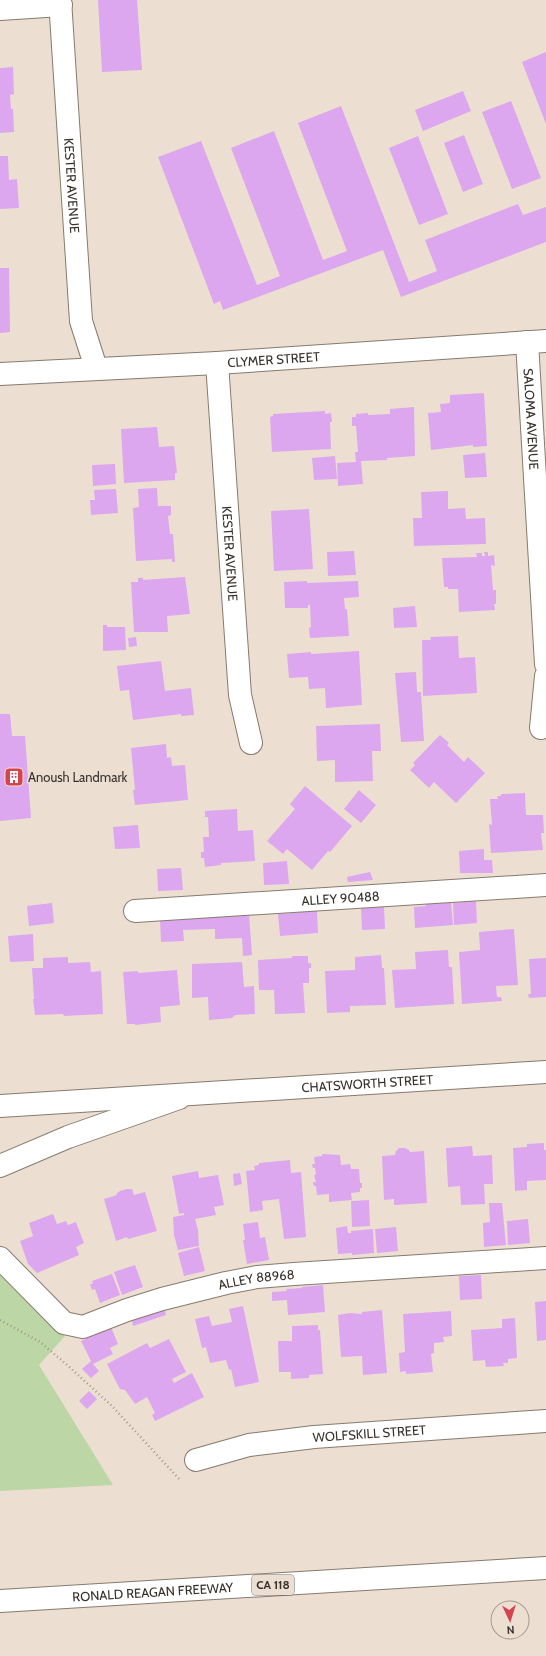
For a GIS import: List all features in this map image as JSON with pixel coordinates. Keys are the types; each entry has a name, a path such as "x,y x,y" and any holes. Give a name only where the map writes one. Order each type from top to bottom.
{"main road":[{"path":"0,10 60,3"},
{"name":"KESTER AVENUE","path":"60,3 81,321 96,368"},
{"name":"CLYMER STREET","path":"0,374 217,363 537,342"},
{"name":"SALOMA AVENUE","path":"537,342 546,664"},
{"name":"KESTER AVENUE","path":"217,363 240,695 250,743"},
{"path":"541,728 546,676"},
{"name":"ALLEY 90488","path":"136,911 546,885"},
{"name":"CHATSWORTH STREET","path":"0,1106 546,1072"},
{"name":"CHATSWORTH STREET","path":"0,1166 68,1137 189,1094"},
{"name":"ALLEY 88968","path":"0,1258 64,1323 83,1327 127,1310 162,1299 226,1283 257,1278 294,1274 546,1258"},
{"name":"WOLFSKILL STREET","path":"196,1460 249,1445 314,1437 546,1422"},
{"name":"RONALD REAGAN FREEWAY","path":"0,1601 546,1568"}],"path":[{"path":"0,1320 40,1342 66,1364 112,1406 180,1480"}],"green space":[{"path":"0,1273 65,1336 39,1365 113,1485 0,1491"}],"building":[{"path":"98,0 137,0 142,70 102,72"},
{"path":"546,52 546,124 522,62"},
{"path":"13,67 14,94 10,95 11,109 13,109 14,132 0,133 0,68"},
{"path":"463,91 471,111 423,131 415,110"},
{"path":"511,101 541,178 512,189 482,112"},
{"path":"341,106 409,282 437,271 425,240 518,204 523,215 546,207 546,242 401,297 383,250 223,310 220,301 214,304 158,157 201,141 257,285 280,276 231,148 274,131 323,260 347,251 298,123"},
{"path":"464,135 483,184 463,192 444,143"},
{"path":"418,136 448,214 419,225 389,148"},
{"path":"0,156 8,156 9,180 17,179 19,208 0,209"},
{"path":"0,268 9,268 10,332 0,333"},
{"path":"484,393 487,446 473,447 473,445 431,450 428,413 441,412 440,404 450,403 450,395"},
{"path":"414,407 415,456 387,458 387,460 361,461 363,484 338,486 337,463 356,462 355,452 358,452 356,426 352,426 352,417 356,417 356,414 368,413 368,415 390,414 390,409"},
{"path":"325,411 325,414 331,413 331,449 272,452 270,417 273,416 273,414"},
{"path":"157,427 159,447 174,446 177,473 175,473 175,480 124,483 121,429"},
{"path":"485,453 487,477 465,478 463,455"},
{"path":"335,456 337,479 314,480 312,458"},
{"path":"115,464 116,484 93,486 92,465"},
{"path":"157,488 158,506 171,506 171,515 168,516 170,534 173,534 175,562 172,562 172,559 136,561 133,508 139,507 138,489"},
{"path":"116,489 118,513 91,515 90,500 95,500 94,490"},
{"path":"448,491 448,509 465,508 466,519 485,518 486,544 414,546 413,518 422,518 421,492"},
{"path":"309,509 313,569 274,571 271,511"},
{"path":"354,551 356,575 328,576 327,552"},
{"path":"484,552 488,552 488,556 494,555 495,566 491,565 493,590 496,590 496,604 494,604 495,610 459,612 458,589 448,589 448,587 444,587 442,558 477,557 476,553 482,553 482,556 485,556"},
{"path":"185,577 190,614 167,616 168,632 134,632 131,582 138,582 138,578 143,578 143,580"},
{"path":"307,581 307,583 358,581 359,597 344,598 345,609 347,609 349,636 310,638 310,605 308,605 308,608 285,608 284,582"},
{"path":"415,606 417,627 394,628 393,608"},
{"path":"103,625 107,625 107,627 125,627 126,650 103,651"},
{"path":"458,636 459,658 475,657 477,693 423,696 422,640 431,640 430,637"},
{"path":"136,637 137,646 129,647 128,638"},
{"path":"359,651 362,705 326,708 325,688 309,689 308,677 289,678 287,654"},
{"path":"161,661 165,691 191,688 194,715 181,716 181,714 133,720 129,690 120,691 117,666"},
{"path":"416,672 417,692 421,692 424,741 401,742 395,673"},
{"name":"Anoush Landmark","path":"0,714 10,714 12,736 25,736 31,818 0,821"},
{"path":"380,724 381,751 372,751 373,781 335,782 335,760 317,761 316,726"},
{"path":"440,735 449,743 447,745 464,762 468,757 485,773 456,803 434,782 429,788 410,770 415,765 413,763"},
{"path":"166,744 167,758 171,757 172,766 185,765 188,800 135,805 131,748"},
{"path":"305,786 352,826 330,852 328,851 312,870 287,849 283,854 267,841 295,809 290,804"},
{"path":"359,790 376,805 361,823 344,809"},
{"path":"525,793 526,815 543,815 544,833 541,833 543,850 491,853 489,824 492,825 490,799 498,799 497,796 501,796 501,794"},
{"path":"237,809 238,831 253,830 255,861 221,863 221,865 205,867 204,858 201,858 201,852 204,852 203,837 209,837 208,817 205,817 205,811"},
{"path":"138,825 140,848 115,849 113,827"},
{"path":"484,849 484,860 492,860 493,873 460,873 459,851"},
{"path":"287,861 289,884 264,885 263,863"},
{"path":"181,868 183,890 158,891 157,869"},
{"path":"370,872 373,880 348,882 347,877"},
{"path":"476,901 477,923 454,925 453,903"},
{"path":"451,902 453,925 415,928 414,907 426,906 426,904"},
{"path":"52,903 54,923 29,926 27,906"},
{"path":"384,907 385,929 362,930 361,908"},
{"path":"317,911 318,933 280,936 278,914"},
{"path":"249,914 252,955 243,956 242,938 215,939 215,929 183,930 184,941 161,942 160,919"},
{"path":"514,929 518,985 496,986 497,997 501,997 502,1001 462,1004 459,952 480,950 479,932"},
{"path":"33,934 34,961 10,962 8,936"},
{"path":"448,950 449,967 452,967 454,1004 395,1008 392,970 416,969 415,952"},
{"path":"381,955 382,968 384,968 386,1005 350,1006 350,1012 327,1013 325,971 355,970 355,957"},
{"path":"292,956 308,956 308,963 311,963 311,968 309,968 309,983 303,983 305,1013 275,1014 274,990 259,990 258,960 292,958"},
{"path":"68,957 68,963 90,962 91,972 101,971 103,1014 64,1016 63,1014 35,1015 32,968 43,968 43,958"},
{"path":"546,958 546,997 529,998 528,994 531,994 529,959"},
{"path":"242,962 244,987 254,986 255,1014 235,1015 232,1018 209,1020 208,997 192,998 192,964"},
{"path":"177,970 180,1005 160,1007 161,1022 135,1025 127,1024 123,972 138,971 138,973"},
{"path":"544,1143 544,1150 546,1150 546,1180 527,1181 527,1190 515,1191 513,1148 527,1147 527,1144"},
{"path":"472,1146 473,1156 492,1155 493,1184 484,1184 485,1204 461,1205 460,1186 448,1187 446,1148"},
{"path":"399,1148 405,1148 410,1152 424,1151 427,1203 394,1205 394,1199 384,1200 382,1156 395,1155"},
{"path":"322,1154 340,1155 341,1165 350,1164 351,1169 359,1169 362,1188 360,1188 360,1192 351,1193 352,1200 329,1202 329,1194 317,1195 316,1186 314,1186 313,1182 316,1182 314,1175 316,1174 315,1168 313,1168 312,1164 315,1164 314,1157 322,1156"},
{"path":"290,1160 291,1173 301,1172 306,1237 284,1239 279,1199 262,1201 263,1210 250,1212 246,1171 255,1170 254,1166 259,1165 259,1163"},
{"path":"198,1171 199,1178 218,1175 224,1205 214,1207 216,1215 195,1219 198,1230 199,1246 178,1250 174,1235 173,1217 184,1215 184,1213 179,1214 172,1176"},
{"path":"240,1173 242,1184 234,1186 233,1174"},
{"path":"132,1189 134,1195 145,1192 157,1231 128,1239 127,1237 116,1241 104,1199 117,1195 116,1194 120,1191"},
{"path":"369,1200 370,1226 352,1227 351,1201"},
{"path":"489,1203 502,1203 506,1245 484,1247 483,1223 490,1222"},
{"path":"53,1214 57,1224 66,1221 68,1225 76,1222 84,1243 76,1247 79,1255 37,1273 28,1264 20,1241 33,1236 29,1223"},
{"path":"528,1219 530,1243 508,1245 507,1221"},
{"path":"258,1222 260,1238 265,1237 269,1260 247,1264 243,1240 245,1240 243,1224"},
{"path":"347,1226 348,1233 351,1233 351,1231 373,1229 374,1253 352,1255 352,1253 338,1254 336,1228"},
{"path":"396,1227 398,1251 377,1253 375,1229"},
{"path":"199,1247 205,1271 184,1276 178,1253"},
{"path":"135,1265 143,1287 122,1295 114,1272"},
{"path":"112,1274 120,1295 100,1303 95,1289 92,1290 90,1284 93,1284 92,1281"},
{"path":"481,1275 482,1299 460,1300 459,1276"},
{"path":"323,1285 325,1312 288,1315 287,1300 272,1301 272,1292"},
{"path":"546,1301 546,1340 537,1341 535,1302"},
{"path":"243,1306 259,1382 235,1387 231,1369 229,1370 226,1360 210,1363 206,1347 202,1348 195,1319 209,1316 212,1326 232,1322 229,1309"},
{"path":"165,1310 166,1315 133,1326 132,1320"},
{"path":"382,1310 387,1373 363,1375 362,1356 341,1357 338,1315 350,1313 362,1314 362,1312"},
{"path":"451,1311 452,1336 443,1337 444,1342 434,1343 434,1353 431,1354 433,1372 406,1374 406,1371 400,1372 399,1353 405,1352 403,1314"},
{"path":"515,1318 517,1358 508,1359 508,1363 503,1363 504,1366 486,1367 485,1360 473,1361 471,1330 502,1328 502,1319"},
{"path":"318,1325 318,1330 320,1330 323,1374 309,1375 309,1378 291,1379 291,1372 279,1372 278,1341 292,1341 292,1326"},
{"path":"111,1327 118,1344 110,1348 113,1354 93,1364 99,1371 91,1378 82,1369 91,1361 81,1341"},
{"path":"169,1339 186,1372 172,1379 174,1383 192,1373 204,1397 155,1421 152,1415 155,1413 147,1397 135,1404 125,1390 120,1389 107,1364 147,1343 150,1348"},
{"path":"89,1391 97,1399 87,1409 79,1401"}],"place":[{"name":"Anoush Landmark","path":"14,777"}]}
